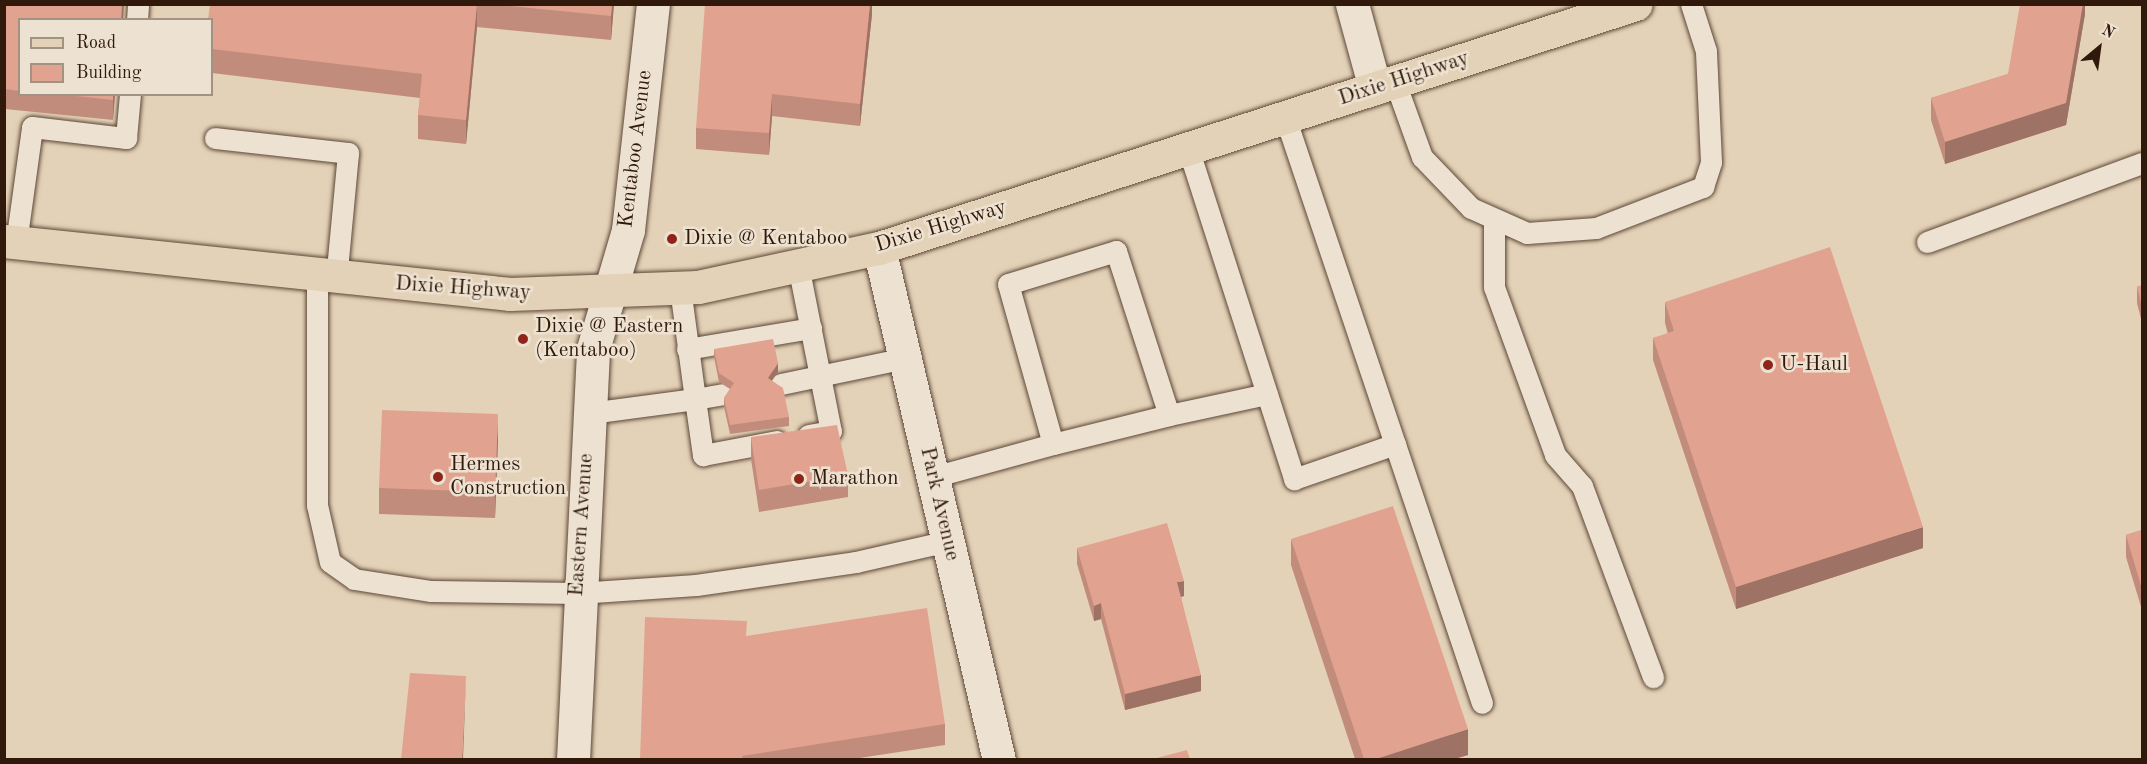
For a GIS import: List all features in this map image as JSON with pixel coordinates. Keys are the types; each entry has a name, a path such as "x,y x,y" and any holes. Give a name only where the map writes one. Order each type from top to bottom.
{"main road":[{"name":"Dixie Highway","path":"10,242 326,278 510,294 680,288 879,248 1636,4"}],"street":[{"name":"Kentaboo Avenue","path":"611,292 627,230 653,4"},
{"path":"1352,4 1385,85"},
{"name":"Park Avenue","path":"879,248 999,759"},
{"name":"Eastern Avenue","path":"573,759 578,593 594,349 611,292"}],"lane":[{"path":"1385,85 1422,157 1471,208 1494,220 1527,232 1596,228 1703,187 1711,162 1706,51 1691,4"},
{"path":"10,242 32,128 126,138 130,96"},
{"path":"1286,117 1482,703"},
{"path":"215,138 348,153 326,278 317,505 330,562 354,579 431,591 578,593 696,585 844,564 948,541"},
{"path":"1188,148 1294,478 1395,444"},
{"path":"1927,242 2142,163"},
{"path":"1494,220 1494,287 1555,455 1582,486 1653,677"},
{"path":"1053,444 1008,284 1116,251 1169,415"},
{"path":"680,288 703,455 831,431 822,376 798,265"},
{"path":"687,349 811,328"},
{"path":"781,384 904,358"},
{"path":"590,413 722,394"},
{"path":"933,477 1169,415 1267,394"}],"building":[{"path":"4,4 122,4 121,18 18,18 18,91 5,89 4,99"},
{"path":"210,4 477,4 466,120 418,115 422,74 213,49 213,18 208,18"},
{"path":"490,4 612,4 611,16"},
{"path":"705,4 870,4 860,104 772,94 769,133 696,128"},
{"path":"2020,4 2083,4 2066,103 1945,142 1931,98 2008,74"},
{"path":"76,96 113,96 113,100"},
{"path":"1830,247 1923,527 1736,587 1653,338 1674,331 1665,302"},
{"path":"2142,285 2142,307 2137,287"},
{"name":"Marathon","path":"773,339 778,363 768,378 783,388 789,417 730,425 724,398 734,383 719,373 714,349"},
{"name":"Hermes Construction","path":"382,410 498,414 495,492 379,488"},
{"path":"837,425 848,475 759,490 751,437"},
{"path":"1393,506 1468,729 1376,759 1364,759 1291,539"},
{"path":"1167,523 1184,581 1177,582 1201,675 1125,694 1101,603 1094,606 1077,548"},
{"path":"2142,530 2142,589 2126,535"},
{"path":"927,608 945,724 742,756 743,759 640,759 645,617 747,621 746,636"},
{"path":"410,673 466,676 462,759 401,759"},
{"path":"1187,750 1190,759 1153,759"}],"place":[{"name":"Dixie @ Kentaboo","path":"672,239"},
{"name":"Dixie @ Eastern (Kentaboo)","path":"523,339"},
{"name":"U-Haul","path":"1768,365"},
{"name":"Hermes Construction","path":"438,477"},
{"name":"Marathon","path":"799,479"}]}
